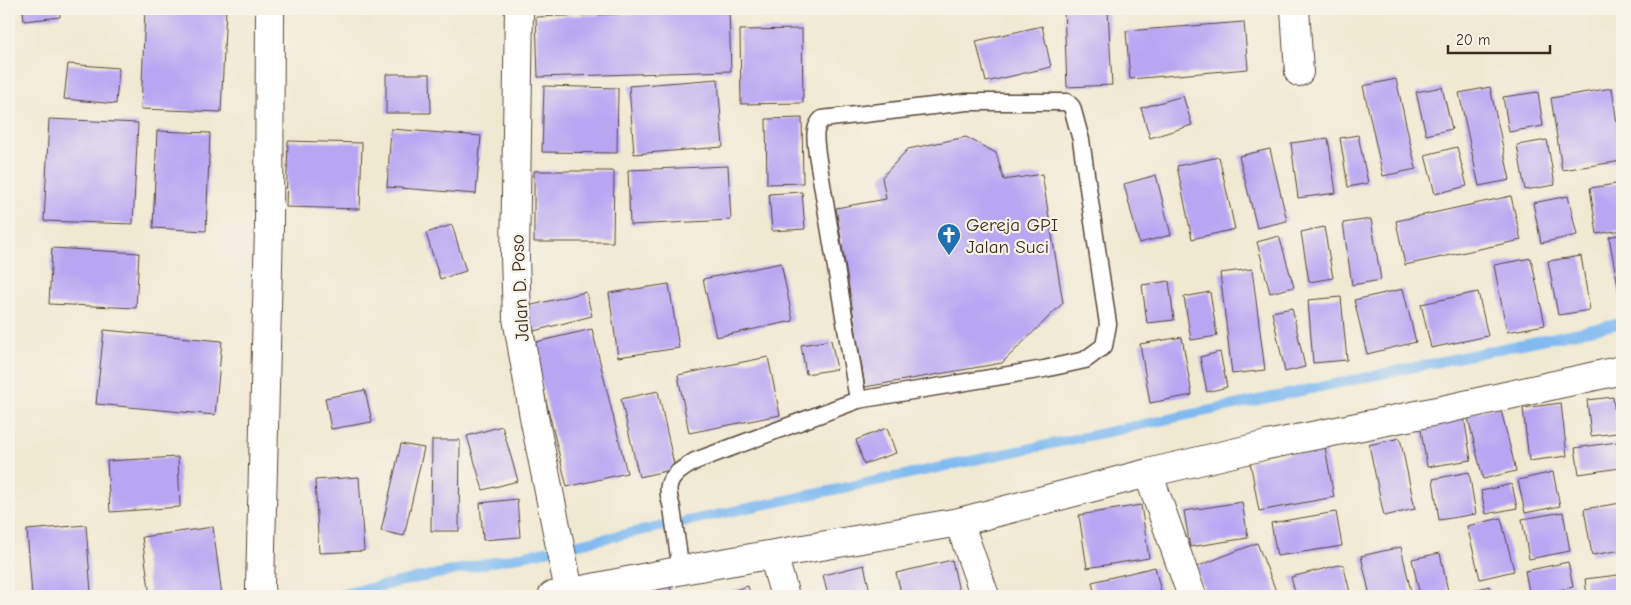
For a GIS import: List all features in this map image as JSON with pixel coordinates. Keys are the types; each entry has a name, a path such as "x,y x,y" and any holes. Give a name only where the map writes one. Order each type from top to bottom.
{"street":[{"path":"260,592 269,227 270,9"},
{"name":"Jalan D. Poso","path":"519,9 515,257 517,318 562,564 564,595"},
{"path":"1296,9 1299,72"},
{"path":"564,595 681,571 959,522 1148,473 1267,445 1442,410 1622,370"},
{"path":"1148,473 1192,596"},
{"path":"959,522 985,596"},
{"path":"773,556 785,596"}],"lane":[{"path":"681,571 668,492 671,480 682,469 858,400 1044,369 1085,360 1104,346 1108,324 1081,140 1072,107 1066,102 967,102 822,119 817,124 815,131 819,164 858,400"}],"building":[{"path":"23,9 59,9 60,17 24,21"},
{"path":"145,9 226,9 221,112 141,109"},
{"path":"1064,9 1108,9 1112,85 1067,87"},
{"path":"1149,9 1203,9 1203,10 1150,14"},
{"path":"729,10 731,71 538,77 536,17"},
{"path":"1244,22 1248,69 1130,79 1126,31"},
{"path":"1042,26 1051,67 986,82 976,41"},
{"path":"802,29 803,103 741,104 740,30"},
{"path":"68,64 119,68 116,104 64,99"},
{"path":"386,74 430,74 431,113 386,113"},
{"path":"718,79 723,147 634,154 629,86"},
{"path":"1396,79 1416,169 1383,176 1363,86"},
{"path":"544,86 618,88 617,153 542,152"},
{"path":"1442,87 1452,129 1426,135 1416,92"},
{"path":"1490,87 1510,180 1479,186 1459,93"},
{"path":"1612,88 1622,161 1562,170 1551,98"},
{"path":"1538,92 1543,126 1509,132 1503,97"},
{"path":"1183,96 1192,125 1150,138 1141,108"},
{"path":"802,118 803,183 767,184 766,119"},
{"path":"49,119 138,123 133,224 44,221"},
{"path":"391,129 481,136 476,194 387,187"},
{"path":"157,131 210,133 206,231 153,228"},
{"path":"1358,135 1368,183 1348,187 1340,138"},
{"name":"Gereja GPI Jalan Suci","path":"966,137 996,153 1004,180 1042,174 1063,303 1002,363 865,387 836,208 886,199 882,177 908,149"},
{"path":"1328,138 1336,193 1298,198 1291,143"},
{"path":"1547,140 1555,185 1525,190 1517,145"},
{"path":"288,141 362,143 360,209 286,207"},
{"path":"1457,147 1467,186 1435,194 1425,155"},
{"path":"1270,149 1287,221 1257,228 1239,156"},
{"path":"1219,157 1235,229 1192,239 1177,166"},
{"path":"728,166 731,220 630,225 628,170"},
{"path":"534,171 614,171 613,242 534,242"},
{"path":"1156,175 1171,235 1139,243 1124,184"},
{"path":"1622,183 1622,230 1597,234 1590,188"},
{"path":"802,192 805,229 772,231 769,194"},
{"path":"1511,196 1521,240 1405,265 1396,221"},
{"path":"1568,196 1577,235 1541,243 1533,203"},
{"path":"1371,219 1381,280 1352,285 1343,223"},
{"path":"452,225 466,271 440,279 426,233"},
{"path":"1324,227 1333,278 1309,282 1301,232"},
{"path":"1622,234 1622,296 1620,297 1609,237"},
{"path":"1279,236 1294,287 1270,293 1257,242"},
{"path":"52,248 139,253 136,308 49,304"},
{"path":"1581,256 1590,310 1558,315 1548,261"},
{"path":"1531,258 1545,325 1507,332 1494,265"},
{"path":"781,263 793,321 716,337 703,279"},
{"path":"1252,269 1265,370 1232,374 1220,273"},
{"path":"1169,281 1174,320 1147,323 1142,285"},
{"path":"669,284 679,348 618,357 609,293"},
{"path":"1403,289 1416,342 1367,354 1354,300"},
{"path":"586,292 592,316 530,332 524,307"},
{"path":"1210,292 1217,336 1191,340 1184,297"},
{"path":"1478,292 1488,336 1431,348 1421,304"},
{"path":"1341,297 1347,360 1313,363 1308,300"},
{"path":"1292,308 1305,367 1285,372 1272,312"},
{"path":"592,329 627,473 567,487 532,343"},
{"path":"104,330 222,341 215,415 96,404"},
{"path":"1182,337 1192,395 1150,403 1140,344"},
{"path":"831,340 837,369 806,374 801,345"},
{"path":"1220,352 1227,387 1207,392 1200,357"},
{"path":"768,357 780,415 689,433 678,375"},
{"path":"365,390 372,422 331,429 325,398"},
{"path":"658,391 675,469 639,477 621,399"},
{"path":"1613,397 1617,433 1591,436 1587,400"},
{"path":"1561,403 1567,456 1529,461 1523,408"},
{"path":"1500,406 1516,471 1483,479 1467,414"},
{"path":"1464,417 1471,460 1427,467 1420,424"},
{"path":"502,426 518,481 483,490 467,436"},
{"path":"887,428 896,453 864,464 856,440"},
{"path":"1400,438 1415,509 1384,516 1369,445"},
{"path":"432,440 460,440 459,531 431,531"},
{"path":"1617,442 1620,468 1579,474 1575,448"},
{"path":"401,444 424,448 404,536 381,531"},
{"path":"1325,447 1334,497 1259,511 1250,461"},
{"path":"178,457 180,507 110,512 107,461"},
{"path":"1469,472 1476,514 1439,520 1433,479"},
{"path":"1553,472 1560,506 1525,513 1518,480"},
{"path":"359,477 364,551 319,553 315,480"},
{"path":"1512,484 1517,508 1486,514 1481,491"},
{"path":"517,499 520,537 483,540 480,503"},
{"path":"1242,502 1248,538 1190,547 1184,511"},
{"path":"1621,503 1622,550 1592,555 1584,509"},
{"path":"1141,505 1149,558 1087,568 1079,515"},
{"path":"1336,512 1342,546 1277,556 1271,523"},
{"path":"1563,512 1570,551 1529,559 1522,519"},
{"path":"1501,518 1514,571 1480,579 1467,526"},
{"path":"86,525 91,593 32,596 27,530"},
{"path":"213,527 222,596 150,596 142,537"},
{"path":"1257,543 1278,596 1207,596 1196,567"},
{"path":"1401,547 1412,596 1370,596 1361,556"},
{"path":"1440,553 1449,596 1420,596 1412,559"},
{"path":"952,560 960,596 902,596 896,573"},
{"path":"1568,562 1573,587 1530,596 1525,571"},
{"path":"1343,564 1351,596 1296,596 1291,577"},
{"path":"864,565 871,596 828,596 823,575"},
{"path":"1155,567 1162,596 1095,596 1092,582"},
{"path":"1618,575 1621,596 1587,596 1585,579"},
{"path":"670,585 672,596 609,596"},
{"path":"748,586 751,596 715,596"},
{"path":"1489,586 1492,596 1458,595"}],"waterway":[{"path":"333,596 1622,323"}],"place":[{"name":"Gereja GPI Jalan Suci","path":"949,256"}]}
